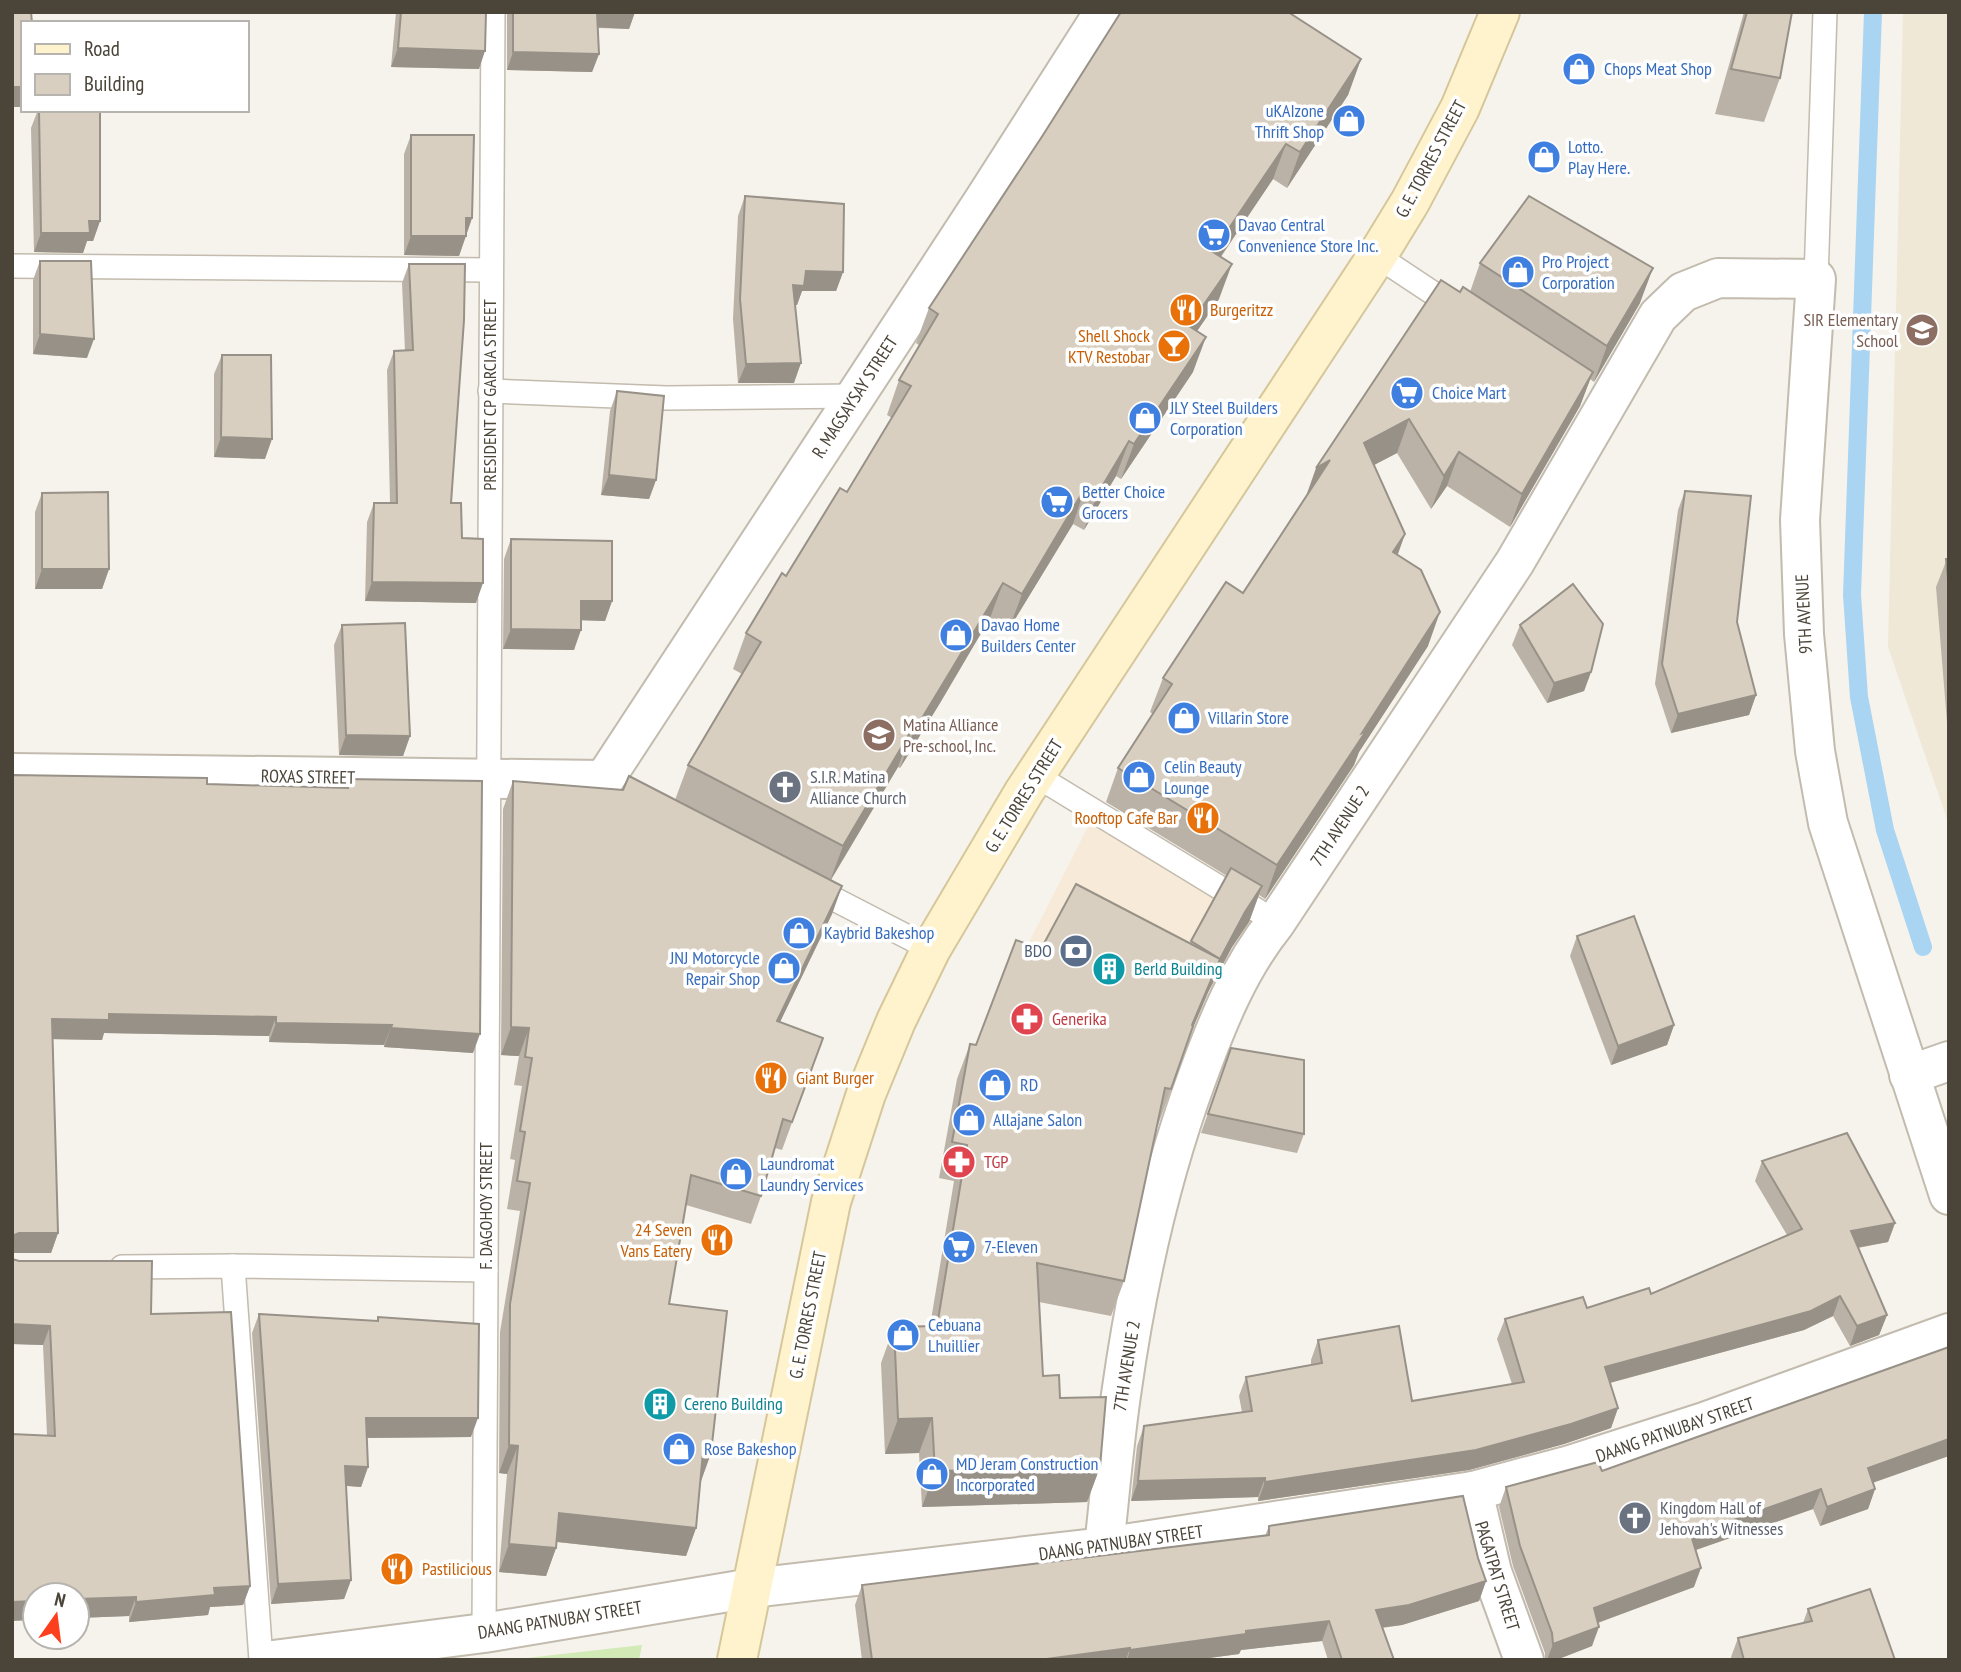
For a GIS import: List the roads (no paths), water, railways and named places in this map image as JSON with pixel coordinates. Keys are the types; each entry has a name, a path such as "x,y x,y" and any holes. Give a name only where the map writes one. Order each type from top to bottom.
{"main road":[{"name":"G. E. TORRES STREET","path":"737,1660 831,1202 866,1094 895,1021 931,949 1035,775 1410,202 1460,108 1500,12"}],"street":[{"name":"R. MAGSAYSAY STREET","path":"616,786 856,396 1104,12"},
{"name":"7TH AVENUE 2","path":"1104,1547 1122,1389 1145,1257 1187,1104 1215,1028 1234,988 1264,937 1514,562 1595,398 1658,316 1683,292 1718,278 1816,279"},
{"name":"9TH AVENUE","path":"1816,279 1800,520 1804,634 1815,751 1828,823 1949,1195"},
{"name":"ROXAS STREET","path":"12,773 489,779 616,786"},
{"path":"1909,1075 1949,1060"},
{"name":"DAANG PATNUBAY STREET","path":"272,1660 484,1633 752,1588 1104,1547 1473,1491 1570,1465 1692,1426 1949,1333"},
{"name":"PAGATPAT STREET","path":"1473,1491 1492,1572 1524,1660"}],"lane":[{"name":"PRESIDENT CP GARCIA STREET","path":"489,779 492,12"},
{"name":"9TH AVENUE","path":"1816,279 1825,12"},
{"path":"1377,256 1480,324"},
{"path":"12,265 491,270"},
{"path":"490,391 666,398 856,396"},
{"path":"1035,775 1276,922"},
{"name":"F. DAGOHOY STREET","path":"484,1633 489,779"},
{"path":"786,874 931,949"},
{"path":"233,1266 261,1660"},
{"path":"95,1267 486,1270"}],"waterway":[{"path":"1873,12 1852,595 1859,697 1885,830 1923,947"}],"place":[{"name":"Chops Meat Shop","path":"1579,69"},
{"name":"uKAIzone Thrift Shop","path":"1349,121"},
{"name":"Lotto. Play Here.","path":"1544,157"},
{"name":"Davao Central Convenience Store Inc.","path":"1214,235"},
{"name":"Pro Project Corporation","path":"1518,272"},
{"name":"Burgeritzz","path":"1186,310"},
{"name":"SIR Elementary School","path":"1922,330"},
{"name":"Shell Shock KTV Restobar","path":"1174,346"},
{"name":"Choice Mart","path":"1407,393"},
{"name":"JLY Steel Builders Corporation","path":"1145,418"},
{"name":"Better Choice Grocers","path":"1057,502"},
{"name":"Davao Home Builders Center","path":"956,635"},
{"name":"Villarin Store","path":"1184,718"},
{"name":"Matina Alliance Pre-school, Inc.","path":"879,735"},
{"name":"Celin Beauty Lounge","path":"1139,777"},
{"name":"S.I.R. Matina Alliance Church","path":"785,787"},
{"name":"Rooftop Cafe Bar","path":"1203,818"},
{"name":"Kaybrid Bakeshop","path":"799,933"},
{"name":"BDO","path":"1076,951"},
{"name":"JNJ Motorcycle Repair Shop","path":"784,968"},
{"name":"Berld Building","path":"1109,969"},
{"name":"Generika","path":"1027,1019"},
{"name":"Giant Burger","path":"771,1078"},
{"name":"RD","path":"995,1085"},
{"name":"Allajane Salon","path":"969,1120"},
{"name":"TGP","path":"959,1162"},
{"name":"Laundromat Laundry Services","path":"736,1174"},
{"name":"24 Seven Vans Eatery","path":"717,1240"},
{"name":"7-Eleven","path":"959,1247"},
{"name":"Cebuana Lhuillier","path":"903,1335"},
{"name":"Cereno Building","path":"660,1404"},
{"name":"Rose Bakeshop","path":"679,1449"},
{"name":"MD Jeram Construction Incorporated","path":"932,1474"},
{"name":"Kingdom Hall of Jehovah's Witnesses","path":"1635,1518"},
{"name":"Pastilicious","path":"397,1569"}]}
